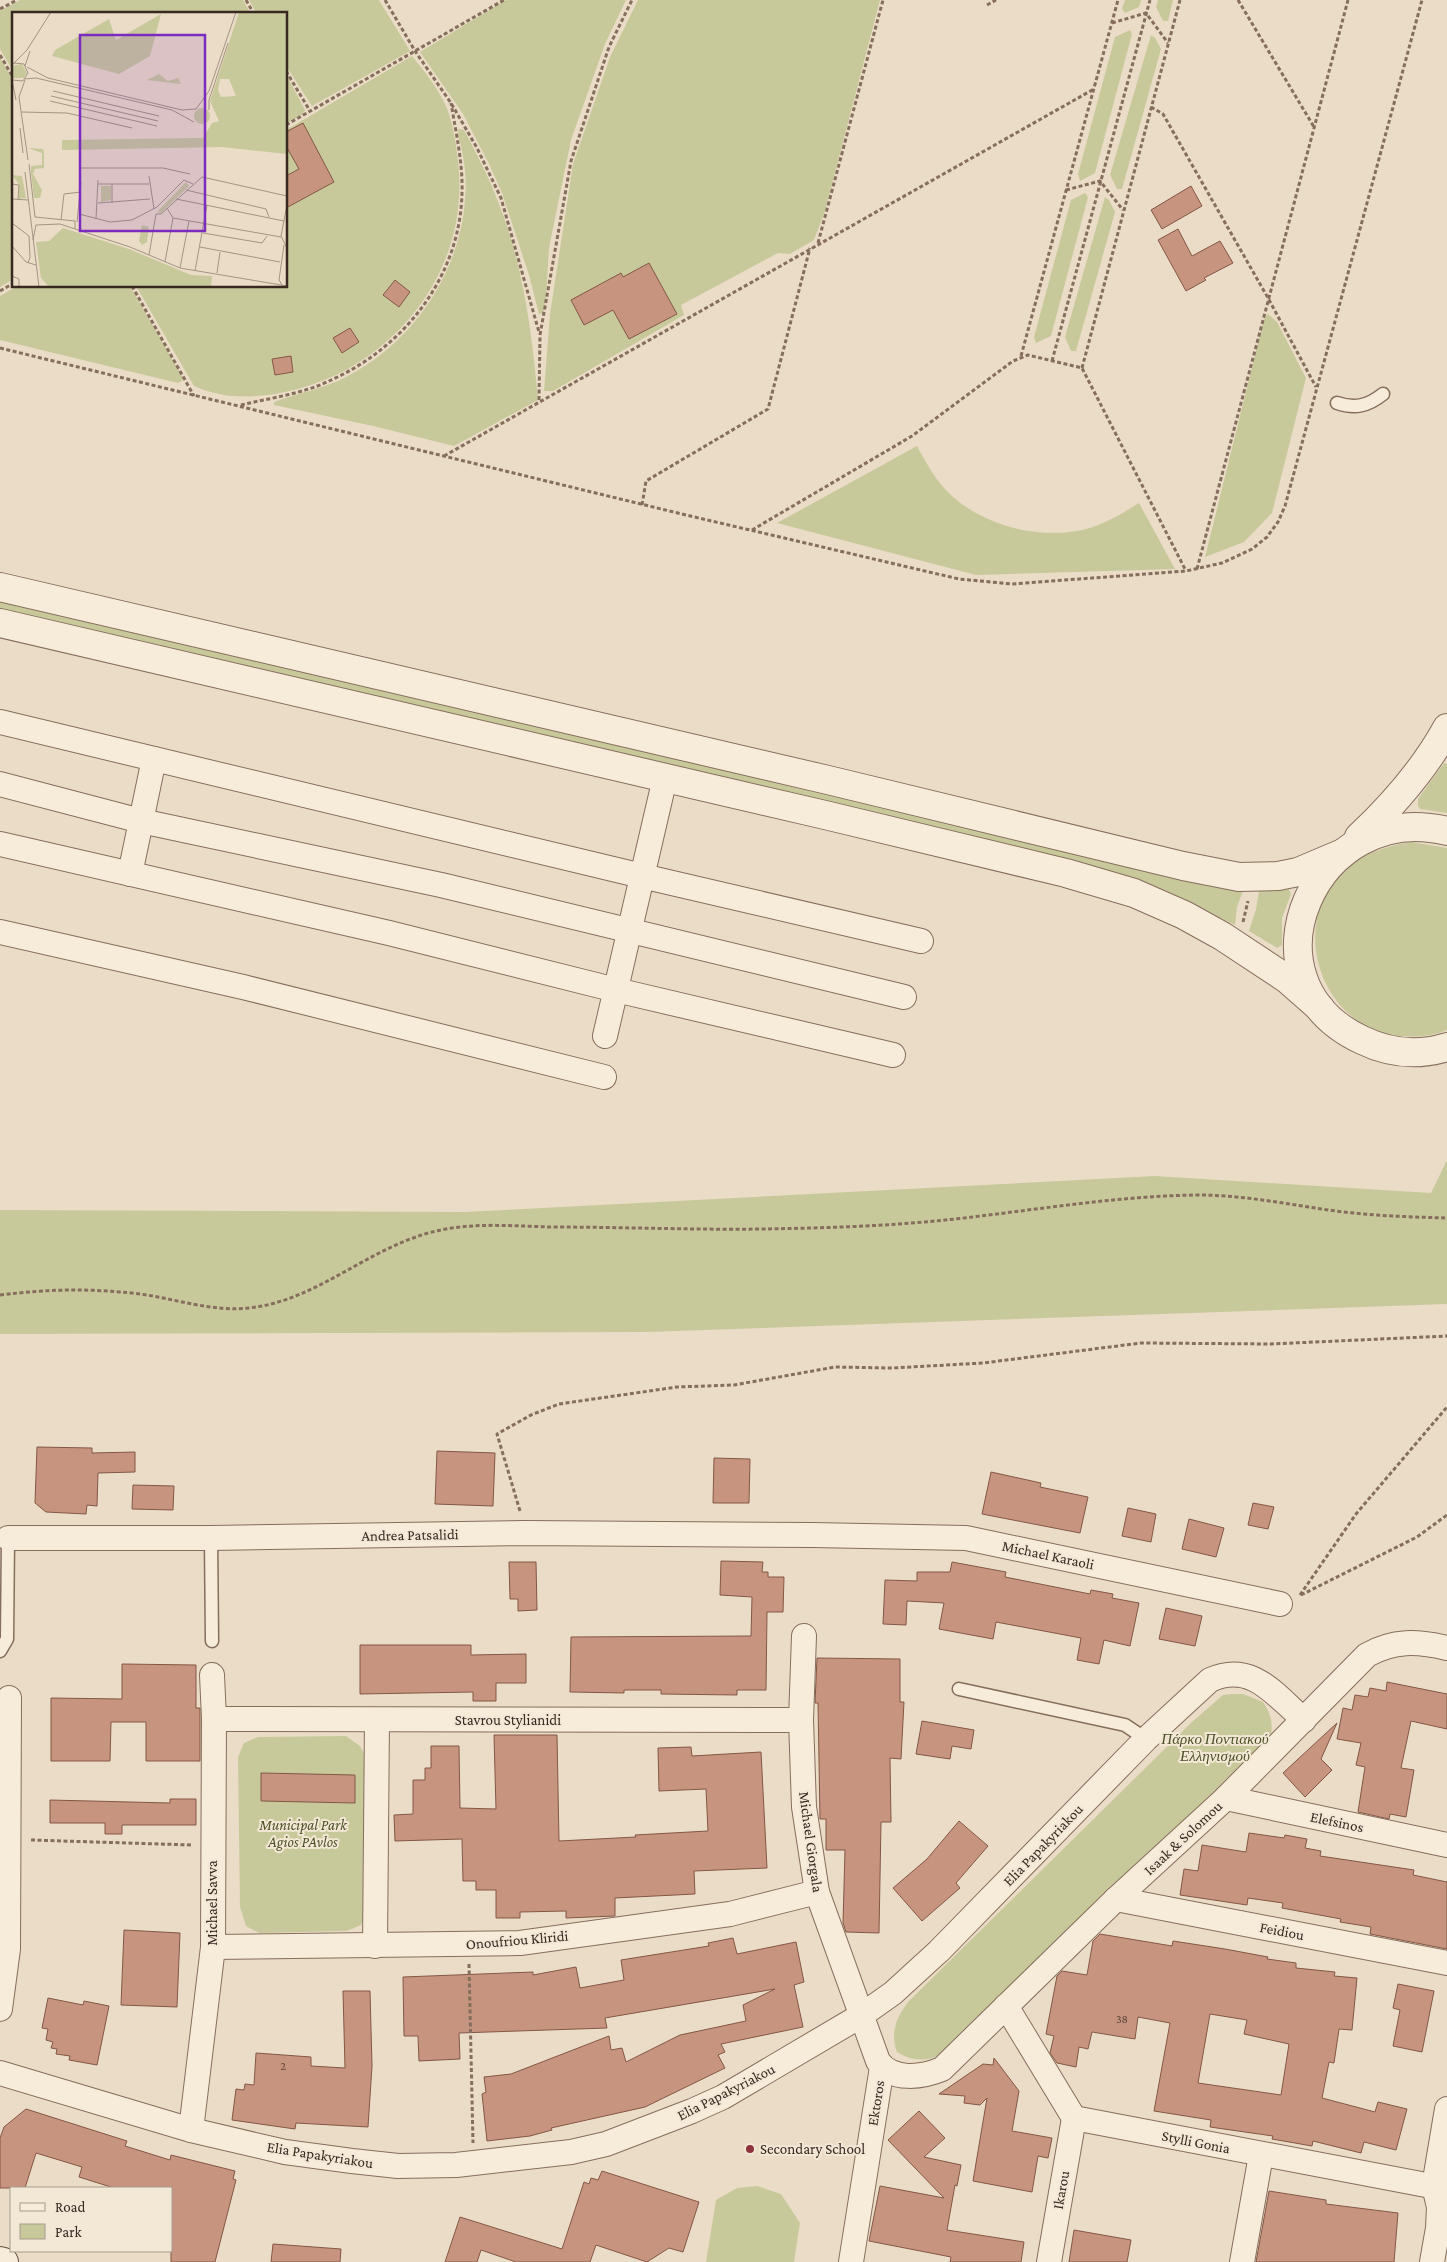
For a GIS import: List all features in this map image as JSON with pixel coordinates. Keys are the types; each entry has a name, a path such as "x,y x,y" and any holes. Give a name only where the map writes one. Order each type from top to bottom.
{"street":[{"path":"0,587 838,783 1183,866 1239,877 1291,874 1343,853 1377,833 1395,828 1429,827 1447,831"},
{"path":"0,623 1066,873 1134,893 1184,915 1222,936 1287,979 1340,1026 1374,1045 1409,1052 1428,1052 1447,1047"},
{"path":"0,722 921,941"},
{"path":"1320,1008 1309,994 1303,977 1299,954 1300,920 1308,897 1316,882 1396,799 1441,740 1447,728"},
{"path":"130,874 154,759"},
{"path":"605,1036 665,778"},
{"path":"0,784 141,821 441,885 904,997"},
{"path":"0,844 389,933 616,990 893,1055"},
{"path":"0,932 243,987 604,1077"},
{"name":"Andrea Patsalidi","path":"8,1538 211,1538 524,1533 813,1535"},
{"name":"Michael Karaoli","path":"813,1535 966,1538 1290,1600"},
{"name":"Michael Giorgala","path":"804,1636 801,1720 804,1807 817,1892 875,2054 882,2067"},
{"name":"Isaak & Solomou","path":"1006,2006 1116,1899 1226,1798 1367,1655 1393,1644 1423,1642 1447,1648"},
{"name":"Michael Savva","path":"191,2130 213,1947 214,1719 212,1675"},
{"name":"Elia Papakyriakou","path":"0,2073 191,2130 285,2152 352,2161 398,2166 473,2163 571,2152 606,2144 664,2123 723,2097 862,2015 892,1993 939,1951 1146,1739 1202,1686 1221,1675 1246,1675 1258,1679 1304,1720"},
{"path":"0,2009 8,1948 10,1839 5,1816 9,1698"},
{"name":"Stavrou Stylianidi","path":"214,1719 801,1720"},
{"path":"375,1946 377,1720"},
{"name":"Elefsinos","path":"1226,1798 1447,1846"},
{"name":"Onoufriou Kliridi","path":"213,1947 520,1943 730,1914 817,1892"},
{"name":"Feidiou","path":"1116,1899 1447,1963"},
{"path":"1006,2006 1074,2118"},
{"name":"Ektoros","path":"851,2262 882,2067 895,2074 911,2077 927,2075 942,2069 1006,2006"},
{"path":"1432,2262 1438,2228 1447,2109"},
{"name":"Stylli Gonia","path":"1074,2118 1440,2188"},
{"name":"Ikarou","path":"1048,2262 1074,2118"},
{"path":"1242,2262 1261,2155"},
{"path":"0,2261 4,2262"}],"lane":[{"path":"1337,403 1356,407 1365,406 1383,394"},
{"path":"0,1651 7,1639 8,1538"},
{"path":"211,1538 212,1641"},
{"path":"960,1689 1125,1725 1146,1739"}],"path":[{"path":"0,9 16,0"},
{"path":"246,0 253,12"},
{"path":"385,0 415,51 451,103 477,148 501,198 540,335"},
{"path":"288,124 504,0"},
{"path":"539,400 540,335 571,161 609,48 632,0"},
{"path":"818,243 883,0"},
{"path":"987,5 996,0"},
{"path":"1020,356 1118,0"},
{"path":"1052,361 1150,0"},
{"path":"1180,0 1082,368 1186,571"},
{"path":"1238,0 1314,128"},
{"path":"1197,569 1348,0"},
{"path":"0,348 642,505 960,579 1012,584 1197,569 1237,558 1252,549 1267,537 1278,522 1285,506 1422,0"},
{"path":"1112,23 1146,13"},
{"path":"1146,13 1168,44"},
{"path":"0,55 12,76"},
{"path":"288,74 310,112"},
{"path":"443,456 539,400 1094,89"},
{"path":"241,406 328,382 352,370 396,338 428,300 449,259 461,214 462,175 451,103"},
{"path":"1151,107 1163,114 1268,298 1316,388"},
{"path":"1066,190 1100,181"},
{"path":"1100,181 1123,210"},
{"path":"642,505 646,481 768,409 810,248"},
{"path":"0,291 12,284"},
{"path":"133,288 194,396"},
{"path":"752,531 912,436 1020,356 1028,355 1082,368"},
{"path":"1242,930 1250,892"},
{"path":"0,1295 72,1288 141,1294 224,1308 265,1306 301,1295 381,1250 404,1240 449,1228 542,1226 761,1229 860,1226 949,1220 1158,1196 1196,1195 1230,1195 1266,1199 1345,1212 1447,1218"},
{"path":"524,1533 523,1520 497,1434 531,1414 559,1404 677,1387 734,1385 835,1367 892,1368 983,1363 1141,1343 1271,1344 1447,1336"},
{"path":"1290,1600 1356,1514 1447,1407"},
{"path":"1290,1600 1417,1537 1447,1515"},
{"path":"10,1839 213,1846"},
{"path":"468,1945 473,2163"}],"green space":[{"path":"20,0 243,0 250,12 12,12 12,70 0,49 0,11"},
{"path":"249,0 379,0 410,51 312,106 288,69 288,12 256,12"},
{"path":"506,0 626,0 605,44 571,140 549,248 546,298 543,313 539,314 529,275 502,193 489,164 463,114 420,52"},
{"path":"638,0 880,0 825,211 814,240 790,254 778,253 681,305 684,315 553,391 544,391 550,314 573,164 610,57"},
{"path":"1125,0 1141,0 1139,7 1125,13 1122,9"},
{"path":"1158,0 1173,0 1168,21 1163,21 1156,7"},
{"path":"1130,30 1132,34 1095,173 1080,181 1078,174 1115,37"},
{"path":"1151,35 1155,38 1161,49 1122,189 1117,189 1110,175"},
{"path":"412,56 435,86 451,119 458,161 459,200 453,238 439,273 420,305 396,333 367,357 334,376 298,389 245,397 206,391 194,386 137,288 288,288 288,129"},
{"path":"0,58 12,79 12,280 0,287"},
{"path":"288,78 305,110 303,114 288,123"},
{"path":"459,129 464,130 490,181 514,248 529,323 538,400 454,446 373,426 274,405 274,402 337,381 370,363 411,326 428,303 443,279 454,254 461,227 466,180 464,159 458,135"},
{"path":"1085,193 1088,197 1051,336 1036,343 1034,337 1071,200"},
{"path":"1105,197 1109,200 1115,212 1076,351 1071,351 1065,337"},
{"path":"14,288 131,288 183,378 182,381 178,383 0,340 0,296"},
{"path":"1268,314 1277,322 1306,378 1272,513 1244,542 1205,557 1264,319"},
{"path":"917,446 928,466 946,491 979,515 1010,527 1044,533 1077,531 1102,524 1139,503 1175,569 976,575 777,523"},
{"path":"0,598 1243,891 1237,907 1235,925 1175,895 1138,881 0,611"},
{"path":"1444,763 1447,764 1447,813 1420,809 1418,799"},
{"path":"1412,842 1447,848 1447,1030 1423,1036 1398,1036 1374,1030 1354,1018 1338,1002 1326,983 1318,961 1315,938 1318,915 1326,892 1342,872 1375,851"},
{"path":"1289,889 1291,894 1282,918 1282,945 1277,948 1249,931 1259,891"},
{"path":"1447,1160 1447,1304 647,1332 0,1334 0,1210 465,1212 1155,1176 1431,1193"},
{"name":"Πάρκο Ποντιακού Ελληνισμού","path":"1243,1694 1263,1702 1271,1721 1269,1743 940,2055 918,2060 897,2052 894,2038 895,2026 908,2002 1192,1722 1223,1695"},
{"name":"Municipal Park Agios PAvlos","path":"346,1736 360,1746 368,1761 367,1910 361,1925 347,1931 259,1933 246,1926 240,1907 238,1757 244,1743 258,1737"},
{"path":"757,2186 781,2194 800,2223 794,2262 706,2262 716,2200 737,2188"}],"building":[{"path":"303,123 334,182 288,207 288,175 299,169 288,150 288,131"},
{"path":"1191,186 1202,206 1162,229 1151,210"},
{"path":"1178,229 1192,256 1220,241 1233,263 1204,278 1206,280 1186,291 1158,240"},
{"path":"649,263 677,314 629,339 613,310 584,325 571,300 621,273 623,277"},
{"path":"395,280 410,292 399,307 383,295"},
{"path":"350,328 359,342 342,353 333,338"},
{"path":"291,356 293,372 275,375 272,359"},
{"path":"37,1447 92,1448 92,1453 135,1452 135,1472 98,1473 97,1506 87,1505 86,1514 46,1512 35,1503"},
{"path":"437,1451 495,1453 493,1506 435,1504"},
{"path":"714,1458 750,1459 749,1503 713,1503"},
{"path":"991,1472 1041,1483 1040,1487 1088,1497 1080,1533 982,1514"},
{"path":"133,1485 174,1486 173,1510 132,1509"},
{"path":"1253,1503 1274,1507 1268,1529 1248,1525"},
{"path":"1128,1508 1156,1514 1151,1542 1122,1536"},
{"path":"1189,1519 1224,1528 1216,1557 1182,1549"},
{"path":"721,1561 763,1562 762,1572 768,1572 768,1577 784,1577 783,1612 767,1612 766,1690 737,1690 737,1695 661,1694 661,1690 624,1690 624,1693 570,1692 571,1637 751,1636 752,1597 720,1595"},
{"path":"509,1562 536,1562 537,1610 518,1611 518,1599 510,1599"},
{"path":"952,1562 1006,1572 1005,1577 1090,1594 1091,1590 1113,1594 1112,1598 1139,1603 1130,1646 1104,1640 1099,1664 1077,1660 1081,1638 996,1622 993,1639 939,1629 944,1603 907,1601 906,1625 883,1624 885,1580 917,1581 917,1572 950,1572"},
{"path":"1166,1608 1202,1616 1195,1646 1159,1639"},
{"path":"360,1645 471,1645 471,1655 526,1654 526,1683 496,1683 496,1701 473,1701 473,1692 360,1694"},
{"path":"817,1658 900,1659 900,1702 904,1702 901,1759 890,1758 891,1822 881,1822 879,1933 846,1932 843,1923 845,1850 826,1850 826,1819 820,1819 818,1703 815,1703"},
{"path":"122,1664 196,1665 196,1708 200,1708 200,1761 146,1761 146,1722 111,1722 110,1761 51,1761 51,1698 122,1699"},
{"path":"1387,1682 1447,1694 1447,1729 1411,1721 1401,1768 1414,1770 1406,1817 1390,1814 1389,1819 1358,1812 1365,1767 1356,1765 1361,1743 1337,1739 1343,1708 1352,1710 1355,1695 1368,1697 1370,1688 1386,1691"},
{"path":"922,1721 974,1730 971,1749 952,1746 950,1759 916,1754"},
{"path":"1337,1723 1321,1759 1332,1770 1305,1797 1283,1773"},
{"path":"494,1735 557,1735 559,1841 708,1831 706,1789 659,1791 658,1748 691,1747 692,1756 761,1752 767,1868 694,1871 695,1894 615,1898 615,1916 566,1918 566,1911 520,1912 520,1918 496,1918 496,1890 476,1890 476,1881 463,1881 462,1839 395,1841 394,1815 413,1814 413,1780 425,1780 425,1768 431,1768 431,1746 459,1746 460,1808 496,1809"},
{"path":"261,1773 355,1775 355,1803 261,1801"},
{"path":"170,1799 196,1799 196,1825 122,1825 122,1834 105,1834 105,1823 50,1823 50,1800 170,1803"},
{"path":"959,1821 988,1846 956,1883 960,1888 922,1921 893,1888 927,1859"},
{"path":"1249,1833 1284,1838 1285,1835 1307,1839 1305,1848 1321,1851 1320,1856 1414,1870 1413,1875 1447,1882 1447,1949 1370,1934 1371,1927 1340,1922 1341,1919 1282,1908 1283,1903 1248,1898 1247,1905 1180,1895 1184,1869 1198,1871 1202,1845 1246,1852"},
{"path":"124,1930 180,1933 177,2007 121,2005"},
{"path":"1100,1934 1172,1946 1173,1941 1268,1957 1267,1959 1296,1963 1296,1968 1335,1972 1334,1976 1357,1978 1352,2030 1339,2029 1334,2063 1329,2062 1322,2098 1375,2112 1378,2102 1407,2109 1396,2150 1364,2142 1361,2153 1313,2141 1312,2146 1272,2139 1273,2136 1210,2127 1211,2120 1154,2111 1170,2023 1138,2017 1135,2039 1092,2032 1088,2049 1079,2047 1076,2067 1057,2063 1050,2053 1054,2036 1046,2034 1057,1976 1062,1971 1087,1975 1093,1941","holes":["1210,2014 1247,2020 1244,2034 1289,2044 1281,2095 1198,2083"]},
{"path":"733,1938 737,1954 796,1942 804,1982 794,1985 803,2027 721,2044 725,2052 718,2055 725,2068 645,2107 551,2128 552,2130 530,2136 487,2141 482,2094 486,2092 484,2077 511,2074 609,2036 611,2050 622,2048 626,2062 680,2035 746,2021 743,2005 775,1989 605,2018 607,2028 459,2033 460,2059 419,2061 418,2036 404,2036 403,1977 533,1972 533,1975 576,1967 580,1988 624,1980 621,1960 709,1946 708,1943"},
{"path":"1398,1984 1434,1991 1422,2052 1393,2046 1400,2010 1393,2008"},
{"path":"343,1991 370,1991 372,2066 368,2127 296,2123 295,2129 232,2120 236,2089 244,2090 245,2084 254,2085 256,2053 311,2057 311,2066 345,2068"},
{"path":"48,1998 83,2005 84,2001 109,2006 97,2065 69,2060 70,2056 56,2054 57,2049 51,2048 53,2042 46,2040 48,2029 42,2028"},
{"path":"994,2058 1019,2091 1012,2131 1052,2138 1048,2158 1038,2156 1032,2192 973,2181 987,2098 980,2105 964,2103 965,2096 939,2094 983,2064 993,2065"},
{"path":"26,2109 127,2141 125,2146 170,2160 171,2155 235,2171 233,2179 236,2180 215,2262 171,2262 172,2187 111,2187 79,2177 82,2167 36,2153 25,2187 0,2188 0,2138 4,2127"},
{"path":"919,2111 945,2138 924,2157 961,2165 957,2186 955,2185 947,2230 1024,2242 1021,2262 950,2262 951,2257 869,2241 880,2186 944,2198 888,2140"},
{"path":"602,2171 699,2202 683,2252 669,2248 647,2262 596,2245 590,2262 516,2262 481,2250 477,2262 445,2262 460,2217 562,2249 584,2182 589,2184 591,2178 598,2180"},
{"path":"1269,2191 1326,2200 1326,2204 1398,2213 1394,2262 1256,2262"},
{"path":"1074,2230 1131,2240 1127,2262 1069,2262"},
{"path":"273,2244 341,2249 340,2262 271,2262"}],"place":[{"name":"Secondary School","path":"750,2149"}]}
